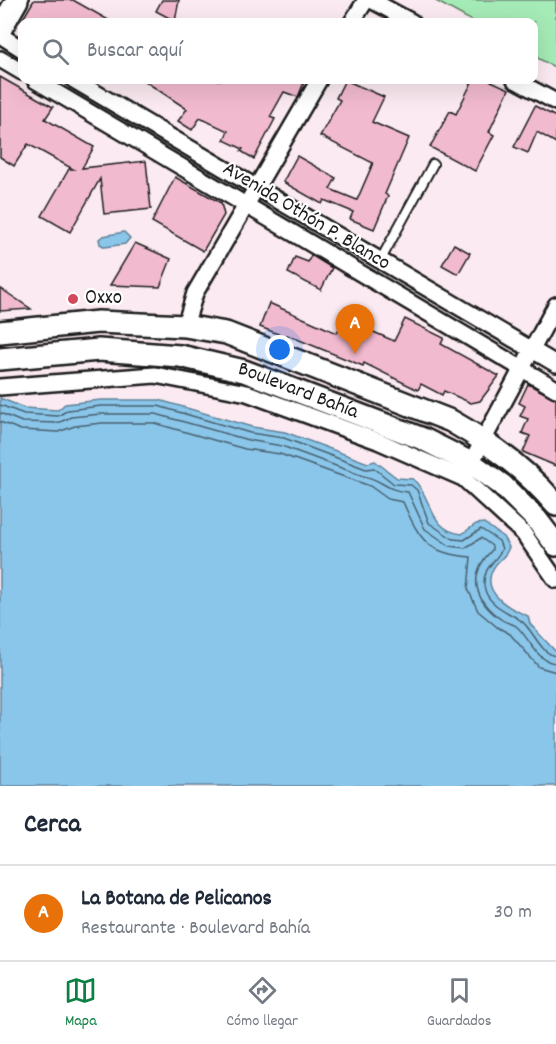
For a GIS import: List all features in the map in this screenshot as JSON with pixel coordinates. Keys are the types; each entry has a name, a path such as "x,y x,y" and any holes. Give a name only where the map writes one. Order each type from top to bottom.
{"main road":[{"path":"0,30 17,0"},
{"name":"Boulevard Bahía","path":"0,332 98,322 185,326 226,333 451,421 484,439 517,466 556,505"},
{"name":"Boulevard Bahía","path":"0,359 99,350 180,356 244,371 423,440 471,463 502,485 537,520 556,545"}],"street":[{"path":"355,18 366,0"},
{"path":"371,0 405,18"},
{"path":"0,35 18,46"},
{"path":"0,59 18,70"},
{"name":"Avenida Othón P. Blanco","path":"42,84 556,389"},
{"name":"Avenida Othón P. Blanco","path":"81,84 379,262 556,364"},
{"path":"185,326 195,292 317,84"},
{"path":"522,84 556,102"},
{"path":"369,279 379,262"},
{"path":"471,463 556,305"},
{"path":"0,387 156,375 247,393 378,441 463,478 524,534 556,580"}],"lane":[{"path":"379,262 433,164"}],"green space":[{"path":"434,0 556,0 556,68 538,58 538,18 467,18"}],"water":[{"path":"124,232 130,238 125,244 105,247 100,244 99,239 103,236"},
{"path":"0,398 24,408 58,410 65,404 101,400 159,400 252,427 285,432 368,463 375,461 397,478 413,479 437,520 451,531 462,534 476,524 484,523 503,537 509,547 495,566 490,578 490,585 494,593 513,609 528,616 530,624 556,652 556,786 0,786"}],"building":[{"path":"34,0 73,0 105,18 23,18"},
{"path":"162,0 179,0 176,18 169,18 156,11"},
{"path":"0,77 53,107 45,119 94,147 82,168 146,161 151,209 104,214 100,179 70,232 42,216 69,169 73,169 28,144 14,166 0,157"},
{"path":"149,84 303,84 298,97 284,92 270,117 275,119 254,159 241,151 243,149 224,140 228,131 200,118 192,130 178,121 187,109"},
{"path":"343,84 354,84 384,97 372,122 409,138 385,194 388,196 374,229 350,219 353,212 324,200 322,204 283,182 297,156 336,178 330,189 357,200 373,163 320,136 340,100 336,98"},
{"path":"471,84 498,84 509,89 489,132 494,135 475,171 430,147 450,111 456,114"},
{"path":"535,106 556,117 556,143 537,132 528,153 514,147"},
{"path":"175,177 221,203 224,215 203,251 152,222"},
{"path":"135,243 171,259 160,287 110,285"},
{"path":"454,244 470,253 458,274 442,265"},
{"path":"311,255 332,268 321,290 288,273 295,257 308,262"},
{"path":"0,288 31,309 0,311"},
{"path":"269,303 337,333 344,319 394,341 405,319 444,338 441,344 499,376 480,401 471,403 444,391 442,395 421,384 418,390 364,363 363,366 287,335 286,337 260,327"},
{"path":"528,384 556,399 556,466 523,452 530,436 522,433 528,419 520,416 525,406 519,403"}],"place":[{"name":"Oxxo","path":"73,299"},
{"name":"La Botana de Pelicanos","path":"355,354"}]}
